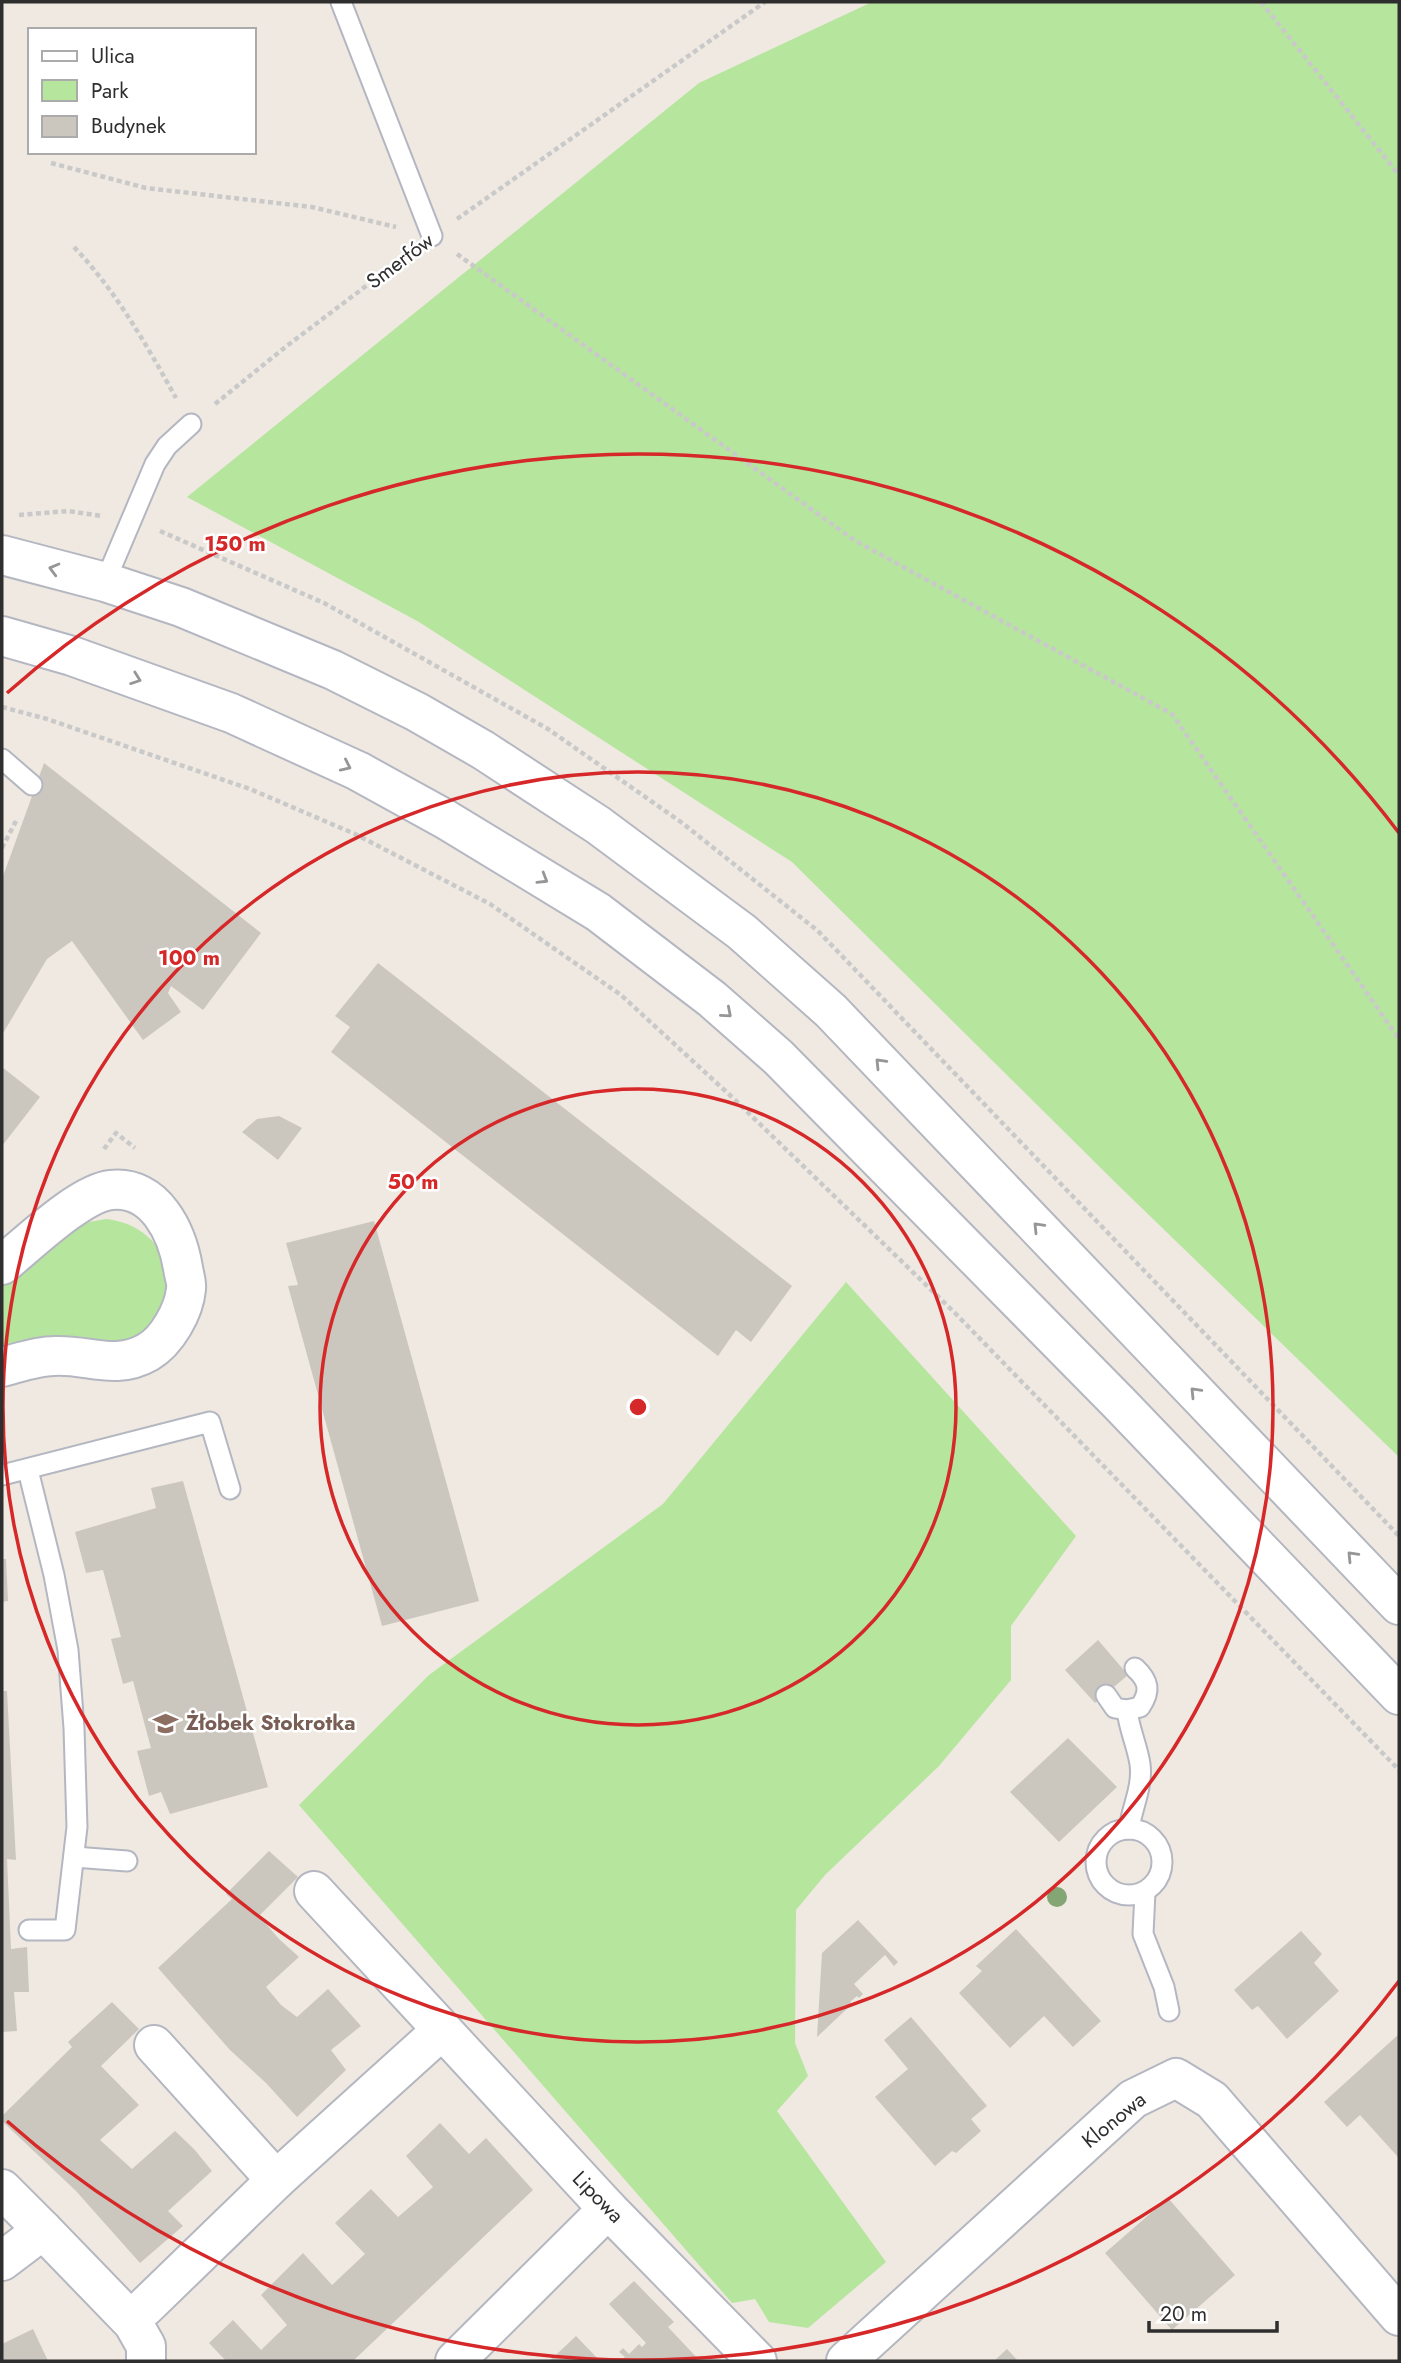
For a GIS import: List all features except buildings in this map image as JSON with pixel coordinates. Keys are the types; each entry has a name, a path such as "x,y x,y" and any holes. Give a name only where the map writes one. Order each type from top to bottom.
{"main road":[{"path":"2,555 105,582 181,607 321,664 417,712 483,750 598,825 743,932 831,1011 1399,1605"},
{"path":"2,636 72,656 231,713 358,771 445,819 598,912 712,999 778,1057 1119,1402 1399,1695"},
{"path":"2,1265 77,1205 110,1190 135,1191 158,1209 173,1230 181,1254 186,1289 178,1314 166,1336 149,1352 127,1360 103,1362 76,1356 52,1356 2,1367"},
{"name":"Lipowa","path":"314,1891 441,2031 757,2361"},
{"path":"145,2307 276,2180 441,2031"},
{"path":"154,2045 276,2180"},
{"name":"Klonowa","path":"846,2361 1133,2099 1176,2078 1212,2100 1399,2316"},
{"path":"2,2189 133,2323 146,2346 146,2361"},
{"path":"455,2361 608,2208"},
{"path":"2,2261 43,2230"}],"lane":[{"path":"341,2 432,236"},
{"path":"105,582 155,464 167,446 191,424"},
{"path":"2,759 33,785"},
{"path":"2,1475 210,1422 230,1489"},
{"path":"28,1469 54,1575 68,1650 77,1815 65,1930 29,1930"},
{"path":"1106,1695 1115,1707 1127,1710 1140,1707 1147,1696 1147,1684 1135,1668"},
{"path":"1127,1710 1128,1723 1139,1757 1140,1774 1129,1829"},
{"path":"1129,1829 1139,1830 1157,1844 1161,1854 1160,1876 1145,1892 1123,1896 1104,1885 1096,1866 1096,1854 1108,1836 1129,1829"},
{"path":"74,1857 127,1861"},
{"path":"1145,1892 1143,1934 1164,1987 1169,2011"}],"path":[{"name":"Smerfów","path":"191,424 288,345 432,236 765,2"},
{"path":"1261,2 1399,175"},
{"path":"51,163 146,188 312,207 432,236 854,540 1172,714 1399,1039"},
{"path":"74,247 100,274 134,324 191,424"},
{"path":"11,513 20,515 68,511 132,521"},
{"path":"2,707 47,719 250,789 355,834 490,904 621,995 733,1098 955,1313 1399,1770"},
{"path":"2,848 17,819"}],"green space":[{"path":"872,2 1399,2 1399,1457 1121,1188 792,862 419,622 187,497 699,83"},
{"path":"106,1219 138,1229 159,1250 168,1279 166,1295 152,1325 145,1333 127,1342 2,1351 2,1285 73,1228 83,1223"},
{"path":"846,1282 1076,1536 1011,1626 1011,1680 939,1766 825,1875 796,1910 795,2043 808,2076 777,2111 886,2262 808,2328 769,2322 755,2299 732,2303 299,1805 429,1675 663,1504"}],"place":[{"name":"Żłobek Stokrotka","path":"166,1723"}]}
